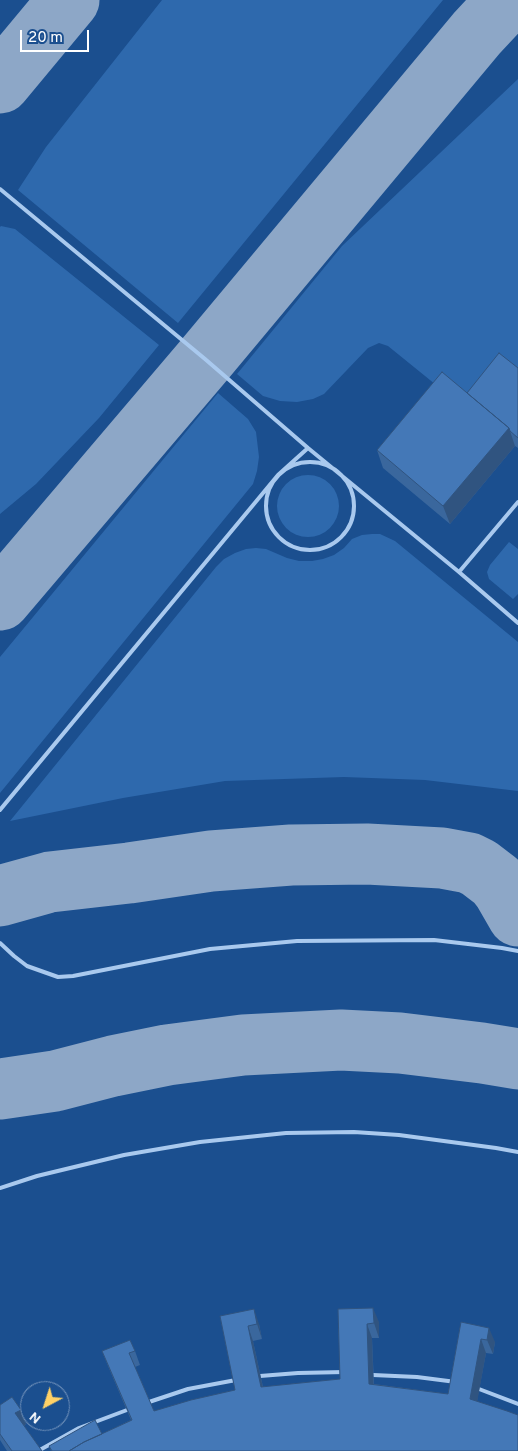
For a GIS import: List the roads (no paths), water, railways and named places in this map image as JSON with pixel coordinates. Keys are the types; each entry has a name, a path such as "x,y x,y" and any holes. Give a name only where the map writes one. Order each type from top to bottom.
{"lane":[{"path":"0,190 205,359 308,448 518,623"},
{"path":"0,810 278,475 308,448"},
{"path":"308,462 328,466 339,473 352,492 354,504 353,515 343,536 333,544 321,549 309,550 296,548 285,543 275,534 269,523 266,497 270,485 278,475 289,467 308,462"},
{"path":"459,572 518,502"},
{"path":"0,942 27,966 42,973 58,977 73,976 210,949 297,941 434,940 518,951"},
{"path":"0,1188 37,1176 124,1155 200,1142 286,1133 354,1132 399,1135 518,1152"},
{"path":"260,1376 345,1372"},
{"path":"373,1375 417,1377 458,1382"},
{"path":"149,1402 188,1389 236,1380"},
{"path":"480,1389 518,1404"},
{"path":"38,1451 79,1428 127,1410"}]}
